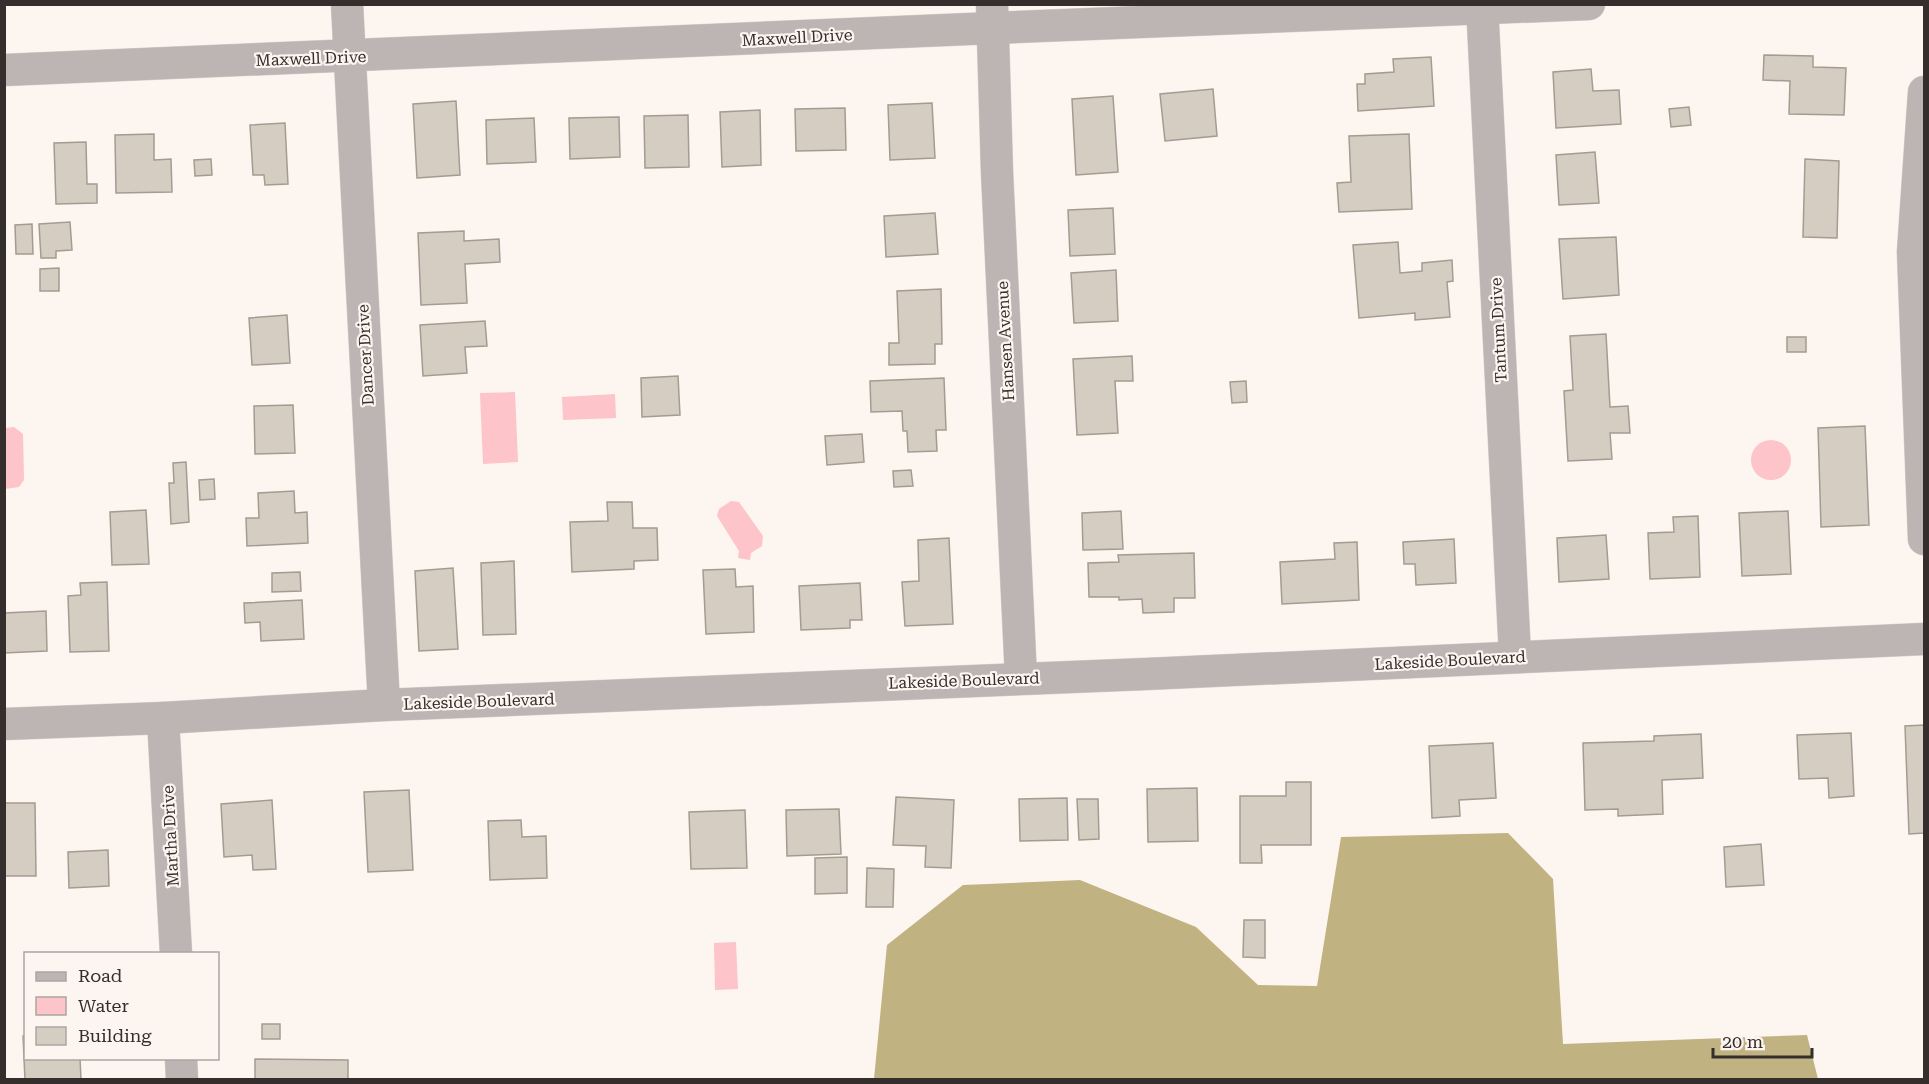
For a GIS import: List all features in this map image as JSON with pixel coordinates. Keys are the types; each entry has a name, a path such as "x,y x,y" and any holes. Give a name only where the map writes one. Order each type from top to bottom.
{"street":[{"name":"Dancer Drive","path":"347,4 384,705"},
{"name":"Maxwell Drive","path":"4,70 350,57 992,16 1589,4"},
{"name":"Tantum Drive","path":"1482,7 1515,656"},
{"name":"Hansen Avenue","path":"992,16 1021,678"},
{"path":"1924,92 1913,252 1924,539"},
{"name":"Lakeside Boulevard","path":"4,724 164,718 384,705 1924,639"},
{"name":"Martha Drive","path":"164,718 176,952"},
{"path":"181,1060 182,1080"}],"shaded area":[{"path":"1508,833 1553,879 1563,1044 1807,1035 1818,1079 874,1079 887,945 963,885 1080,880 1196,927 1258,985 1317,986 1341,837"}],"water":[{"path":"515,392 518,462 483,464 480,393"},
{"path":"615,394 616,418 563,420 562,397"},
{"path":"14,427 23,434 24,480 19,487 5,489 5,428"},
{"path":"1771,440 1779,441 1785,446 1790,452 1790,468 1785,474 1779,479 1771,480 1763,479 1757,474 1752,468 1751,460 1752,452 1757,446 1763,441"},
{"path":"731,501 739,502 763,536 762,546 751,553 750,560 738,558 739,551 717,516 719,509"},
{"path":"736,942 738,989 715,990 714,943"}],"building":[{"path":"1764,55 1813,56 1813,67 1846,68 1844,115 1789,114 1790,81 1763,80"},
{"path":"1431,57 1434,106 1358,111 1357,84 1365,84 1365,74 1394,72 1393,59"},
{"path":"1591,69 1593,91 1619,90 1621,124 1556,128 1553,72"},
{"path":"1213,89 1217,136 1165,141 1160,94"},
{"path":"1113,96 1118,172 1076,175 1072,99"},
{"path":"456,101 460,175 417,178 413,104"},
{"path":"932,103 935,158 890,160 888,105"},
{"path":"1689,107 1691,125 1671,127 1669,109"},
{"path":"845,108 846,150 796,151 795,109"},
{"path":"760,110 761,165 722,167 720,112"},
{"path":"688,115 689,167 645,168 644,116"},
{"path":"619,117 620,157 570,159 569,118"},
{"path":"534,118 536,162 487,164 486,120"},
{"path":"285,123 288,184 265,185 264,175 253,175 250,125"},
{"path":"154,134 154,160 171,159 172,192 116,193 115,135"},
{"path":"1409,134 1412,209 1339,212 1337,183 1351,182 1349,136"},
{"path":"86,142 87,184 97,184 97,203 56,204 54,143"},
{"path":"1595,152 1599,203 1559,205 1556,155"},
{"path":"211,159 212,175 195,176 194,160"},
{"path":"1805,159 1839,161 1837,238 1803,237"},
{"path":"1113,208 1115,254 1070,256 1068,210"},
{"path":"935,213 938,254 886,257 884,216"},
{"path":"70,222 72,250 56,251 56,258 41,258 39,224"},
{"path":"32,224 33,254 16,254 15,225"},
{"path":"464,231 464,241 499,239 500,262 465,264 467,303 421,305 418,233"},
{"path":"1616,237 1619,295 1563,299 1559,239"},
{"path":"1398,242 1400,273 1422,271 1422,263 1452,260 1453,281 1447,282 1450,317 1415,320 1415,313 1359,318 1353,245"},
{"path":"59,268 59,291 40,291 40,269"},
{"path":"1116,270 1118,321 1074,323 1071,273"},
{"path":"941,289 942,344 935,344 935,364 889,365 889,343 899,343 897,291"},
{"path":"287,315 290,363 252,365 249,318"},
{"path":"485,321 487,346 465,347 467,373 423,376 420,325"},
{"path":"1606,334 1610,407 1628,406 1630,433 1610,433 1612,459 1568,461 1564,391 1573,390 1570,336"},
{"path":"1787,337 1806,337 1806,352 1787,352"},
{"path":"1132,356 1133,381 1115,381 1118,433 1077,435 1073,359"},
{"path":"678,376 680,415 642,417 641,378"},
{"path":"944,378 946,430 936,430 937,451 908,452 907,431 903,431 902,411 871,412 870,381"},
{"path":"1246,381 1247,402 1232,403 1230,382"},
{"path":"293,405 295,453 255,454 254,406"},
{"path":"1865,426 1869,525 1821,527 1818,428"},
{"path":"862,434 864,462 827,465 825,436"},
{"path":"186,462 189,522 171,524 169,483 174,483 173,463"},
{"path":"911,470 913,486 894,487 893,471"},
{"path":"214,479 215,499 200,500 199,480"},
{"path":"294,491 295,513 307,512 308,543 247,546 246,518 259,518 258,493"},
{"path":"607,502 632,502 633,528 657,528 658,560 634,561 634,569 572,572 570,522 608,521"},
{"path":"146,510 149,564 112,565 110,512"},
{"path":"1121,511 1123,549 1083,550 1082,513"},
{"path":"1788,511 1791,574 1742,576 1739,513"},
{"path":"1698,516 1700,577 1650,579 1648,533 1674,532 1673,517"},
{"path":"1606,535 1609,579 1559,582 1557,538"},
{"path":"949,538 953,624 905,626 902,582 919,581 918,540"},
{"path":"1454,539 1456,583 1416,585 1415,564 1404,564 1403,542"},
{"path":"1357,542 1359,600 1282,604 1280,562 1335,559 1334,543"},
{"path":"1194,553 1195,598 1174,598 1174,612 1143,613 1142,599 1119,600 1119,597 1089,597 1088,563 1119,562 1118,555"},
{"path":"514,561 516,634 483,635 481,563"},
{"path":"453,568 458,649 419,651 415,571"},
{"path":"735,569 736,587 753,586 754,632 706,634 703,570"},
{"path":"300,572 301,591 272,592 272,573"},
{"path":"107,582 109,651 70,652 68,596 81,595 80,583"},
{"path":"860,583 862,620 850,620 850,628 801,630 799,586"},
{"path":"302,600 304,639 261,641 260,622 245,623 244,603"},
{"path":"46,611 47,651 4,653 4,613"},
{"path":"1924,725 1924,833 1909,834 1905,726"},
{"path":"1851,733 1854,796 1829,798 1828,778 1799,779 1797,735"},
{"path":"1701,734 1703,778 1662,780 1663,814 1618,816 1618,809 1585,810 1583,743 1654,741 1654,736"},
{"path":"1493,743 1496,798 1459,800 1460,816 1432,818 1429,746"},
{"path":"1286,782 1311,782 1311,845 1261,845 1262,863 1240,863 1240,796 1286,796"},
{"path":"1197,788 1198,841 1148,842 1147,789"},
{"path":"409,790 413,870 368,872 364,792"},
{"path":"896,797 954,800 951,868 925,867 926,846 893,845"},
{"path":"1067,798 1068,840 1020,841 1019,799"},
{"path":"1077,799 1098,799 1099,839 1079,840"},
{"path":"272,800 276,869 253,870 252,855 224,857 221,804"},
{"path":"4,803 35,803 36,876 4,876"},
{"path":"839,809 841,854 787,856 786,810"},
{"path":"745,810 747,868 691,869 689,812"},
{"path":"521,820 522,837 546,836 547,878 490,880 488,821"},
{"path":"1761,844 1764,885 1726,887 1724,847"},
{"path":"108,850 109,886 69,888 68,852"},
{"path":"847,857 847,893 815,894 815,858"},
{"path":"867,868 894,869 893,907 866,907"},
{"path":"1244,920 1265,920 1265,958 1243,957"},
{"path":"262,1024 280,1024 280,1039 262,1039"},
{"path":"255,1059 348,1060 348,1080 255,1080"},
{"path":"24,1060 80,1060 81,1080 25,1080"}]}
